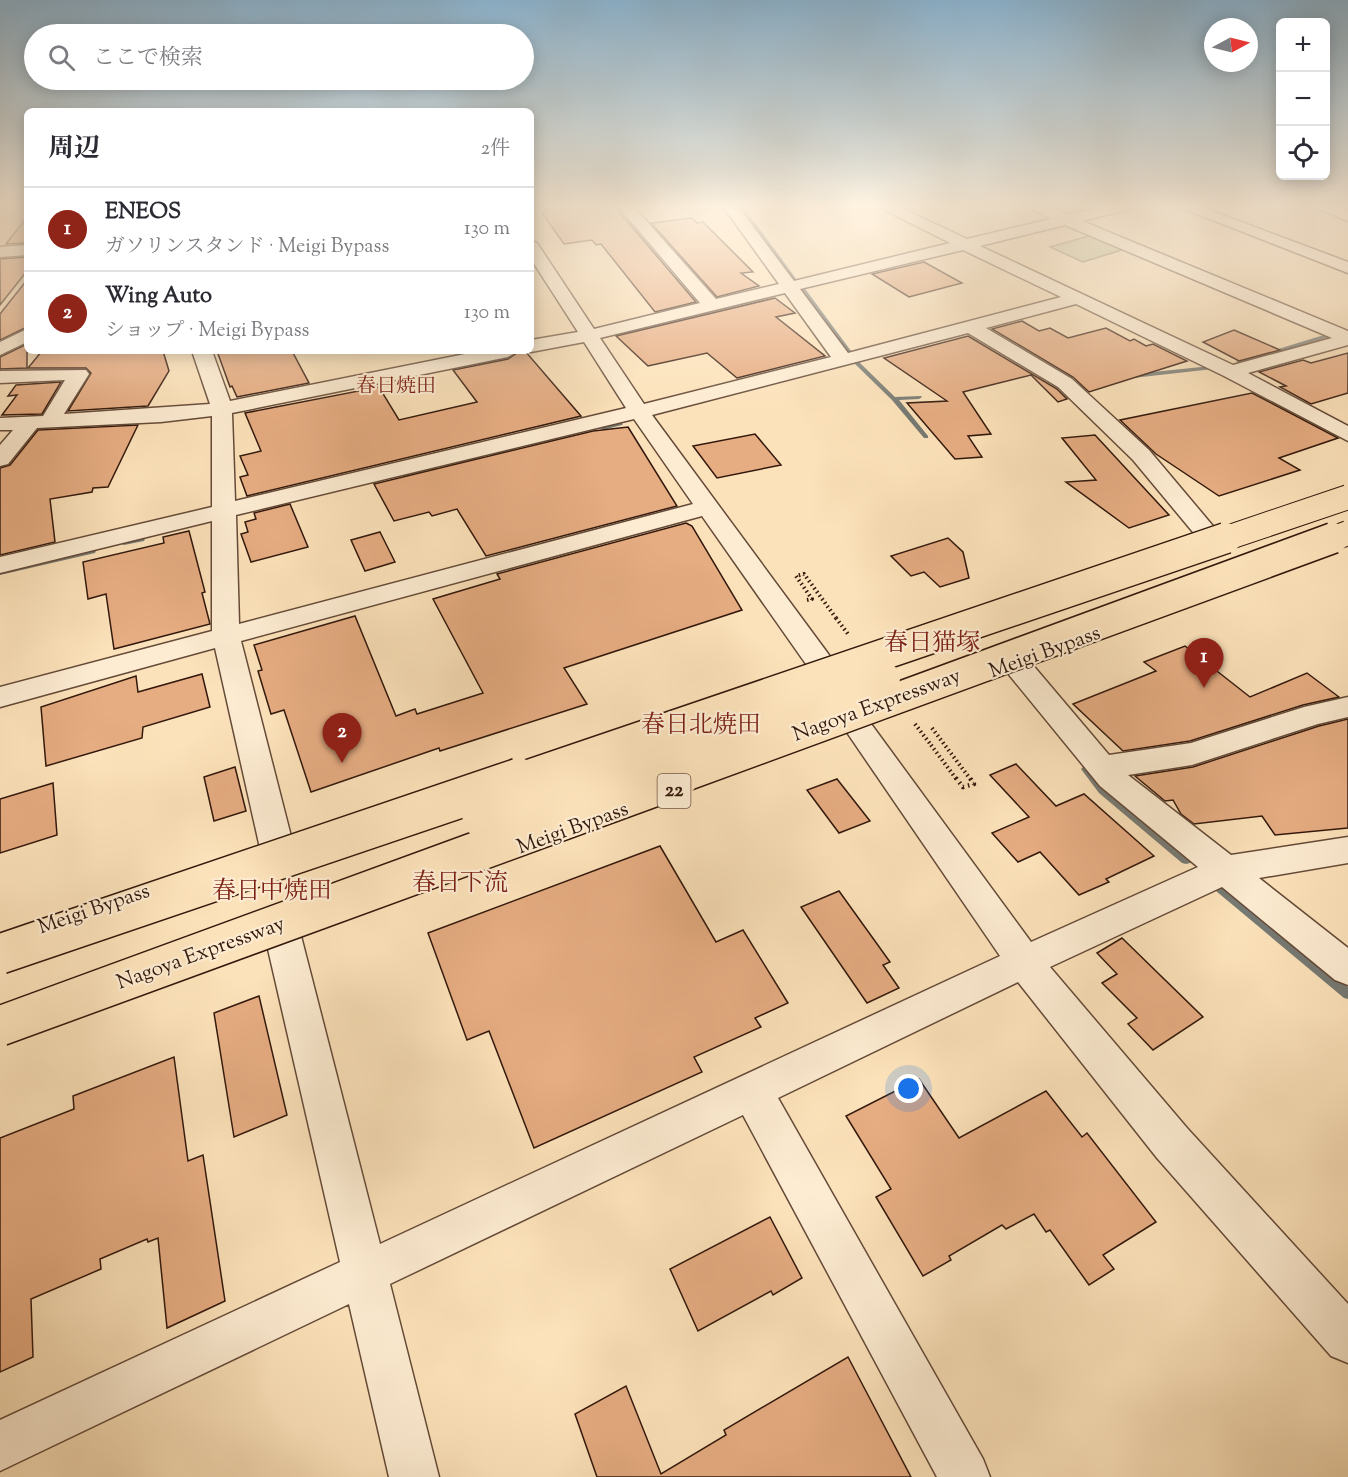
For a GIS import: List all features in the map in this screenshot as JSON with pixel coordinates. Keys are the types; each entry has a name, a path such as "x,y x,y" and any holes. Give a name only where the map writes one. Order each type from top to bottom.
{"highway":[{"name":"Meigi Bypass","path":"0,942 819,662 1348,485"},
{"path":"0,954 1348,496"},
{"path":"0,991 482,818 1348,516"},
{"name":"Nagoya Expressway","path":"0,1026 1348,533"},
{"name":"Meigi Bypass","path":"0,1042 1348,541"}],"street":[{"path":"550,274 639,412 819,662 856,724 1024,962 1172,1143 1348,1339"},
{"path":"684,274 711,305"},
{"path":"790,274 799,284 822,301"},
{"path":"792,274 844,362"},
{"path":"534,345 590,335 841,274"},
{"path":"1026,274 1231,372 1348,435"},
{"path":"1194,274 1348,339"},
{"path":"0,565 844,362 1076,298"},
{"path":"971,327 1065,383 1141,455 1206,532"},
{"path":"0,349 24,337"},
{"path":"850,337 864,356"},
{"path":"1231,372 1348,339"},
{"path":"203,354 222,409 226,635 277,848"},
{"path":"0,424 161,416 222,409 417,360 478,354"},
{"path":"0,377 79,374 40,421 0,459"},
{"path":"0,697 707,507"},
{"path":"1016,664 1111,778 1348,969"},
{"path":"1102,767 1192,754 1314,714 1348,707"},
{"path":"0,1446 1024,962 1225,870 1348,850"},
{"path":"283,936 414,1477"},
{"path":"752,1090 965,1477"}],"path":[{"path":"812,599 796,576 804,574 836,618"},
{"path":"931,745 963,787 974,784 933,728"}],"building":[{"path":"0,274 24,274 24,275 0,305"},
{"path":"625,274 672,274 696,302 655,312"},
{"path":"696,274 742,274 759,286 717,297"},
{"path":"872,274 946,274 962,283 909,297"},
{"path":"24,284 24,328 0,340 0,314"},
{"path":"775,298 795,313 776,317 825,356 737,378 707,353 648,366 616,336"},
{"path":"1022,321 1039,331 1050,328 1068,338 1106,328 1130,341 1134,339 1146,346 1153,344 1187,361 1089,392 1073,377 992,329"},
{"path":"1234,330 1280,350 1239,361 1203,342"},
{"path":"968,336 1057,389 1067,399 1058,402 1031,375 963,392 991,434 968,436 982,457 955,459 907,403 947,401 884,358"},
{"path":"24,345 24,354 27,354 27,368 0,369 0,357"},
{"path":"1348,353 1348,393 1311,404 1280,387 1286,386 1259,372 1303,360 1311,363"},
{"path":"40,354 164,354 169,371 148,406 68,411 91,373 86,368 28,368"},
{"path":"218,354 294,354 309,383 237,397 232,386 230,387"},
{"path":"516,354 528,354 581,416 247,496 240,477 248,475 240,456 261,451 245,413 379,387 399,420 477,402 453,370 508,359"},
{"path":"61,382 42,414 2,415 17,395 8,396 16,385"},
{"path":"1252,393 1338,438 1279,458 1300,470 1219,496 1156,454 1120,420"},
{"path":"138,425 108,487 93,488 92,492 50,499 55,542 0,555 0,468 10,465 38,430"},
{"path":"628,427 677,506 486,556 457,509 432,516 429,512 394,521 374,484 593,431"},
{"path":"755,434 781,465 717,478 693,446"},
{"path":"1095,435 1169,515 1129,528 1066,482 1096,480 1062,438"},
{"path":"290,504 308,547 251,562 241,534 248,532 245,522 256,519 254,513"},
{"path":"686,523 692,526 742,610 564,668 587,704 440,751 439,748 311,792 284,710 271,714 258,671 262,670 254,645 355,616 396,716 415,709 417,714 483,693 433,599 500,579 497,574"},
{"path":"189,531 205,592 202,593 210,624 114,649 106,594 88,599 83,562 164,543 163,537"},
{"path":"380,532 395,562 365,571 351,540"},
{"path":"948,538 963,552 969,578 940,587 924,572 911,576 891,556"},
{"path":"1185,646 1250,697 1307,673 1339,697 1303,705 1190,741 1123,751 1073,704 1156,671 1144,662"},
{"path":"202,674 210,707 143,727 142,738 46,766 41,707 136,676 138,692"},
{"path":"1348,719 1348,828 1275,835 1262,816 1194,824 1181,814 1173,800 1165,801 1135,776 1193,767 1319,726"},
{"path":"1016,764 1056,806 1084,794 1154,856 1106,879 1109,882 1079,895 1040,852 1018,862 992,833 1029,817 990,775"},
{"path":"235,767 246,811 214,821 204,777"},
{"path":"837,779 870,821 839,833 807,790"},
{"path":"53,783 57,835 0,853 0,799"},
{"path":"660,846 716,942 743,930 788,1003 755,1018 761,1027 694,1057 702,1072 534,1148 489,1031 467,1040 428,933"},
{"path":"839,891 890,962 883,965 899,988 867,1003 801,907"},
{"path":"1122,938 1203,1017 1153,1050 1128,1024 1137,1018 1102,983 1117,974 1097,953"},
{"path":"259,996 287,1115 234,1137 214,1013"},
{"path":"174,1057 188,1161 203,1155 225,1301 167,1328 158,1238 148,1242 147,1239 100,1259 101,1269 31,1299 33,1357 0,1372 0,1138 74,1109 73,1096"},
{"path":"919,1079 959,1138 1046,1091 1082,1137 1087,1133 1156,1222 1103,1255 1114,1269 1089,1285 1050,1230 1046,1232 1034,1214 1006,1229 1002,1225 949,1256 951,1260 923,1276 876,1197 891,1189 846,1116"},
{"path":"770,1217 802,1278 773,1295 771,1291 698,1331 670,1269"},
{"path":"848,1357 911,1477 597,1477 575,1414 626,1386 661,1474 726,1435 724,1430"}],"waterway":[{"path":"790,274 795,281"},
{"path":"801,287 852,356"},
{"path":"1238,362 1324,337"},
{"path":"857,363 894,399"},
{"path":"1133,376 1211,368"},
{"path":"894,399 919,397"},
{"path":"894,399 926,437"},
{"path":"603,428 620,424"},
{"path":"548,442 554,440"},
{"path":"495,454 515,450"},
{"path":"447,466 479,458"},
{"path":"405,476 434,469"},
{"path":"124,543 141,539"},
{"path":"0,573 92,551"},
{"path":"1086,769 1102,790 1186,860"},
{"path":"1220,888 1348,994"}],"place":[{"name":"ENEOS","path":"1204,688"},
{"name":"Wing Auto","path":"342,763"}],"district":[{"name":"春日焼田","path":"396,387"},
{"name":"春日猫塚","path":"932,644"},
{"name":"春日北焼田","path":"701,726"},
{"name":"春日下流","path":"460,884"},
{"name":"春日中焼田","path":"272,892"}]}
